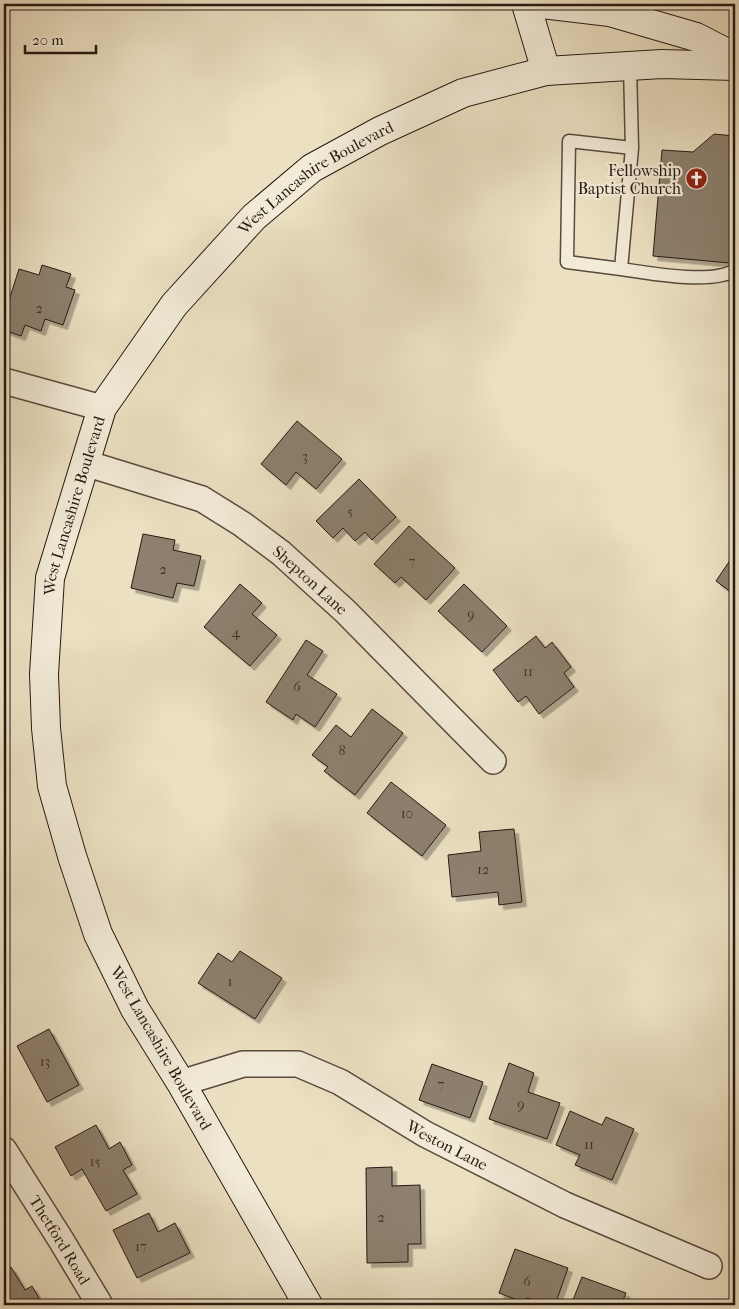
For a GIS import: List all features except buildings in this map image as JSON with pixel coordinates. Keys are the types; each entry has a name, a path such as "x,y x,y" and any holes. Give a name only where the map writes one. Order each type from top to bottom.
{"main road":[{"path":"526,4 546,71"},
{"path":"542,4 610,12 696,37 735,57"},
{"name":"West Lancashire Boulevard","path":"308,1305 182,1083 135,1009 98,934 72,856 52,786 46,728 44,674 50,578 102,408 174,305 254,216 312,168 380,132 463,93 546,71 662,64 735,66"}],"street":[{"path":"4,381 102,408"},
{"name":"Shepton Lane","path":"85,463 202,499 242,524 281,552 345,611 493,761"},
{"name":"Weston Lane","path":"182,1083 243,1064 298,1064 340,1082 425,1134 564,1205 709,1266"},
{"name":"Thetford Road","path":"4,1150 100,1305"}],"lane":[{"path":"621,269 632,148 630,66"},
{"path":"632,148 569,141 567,262 704,278 728,275 735,270"}],"place":[{"name":"Fellowship Baptist Church","path":"697,179"}]}
